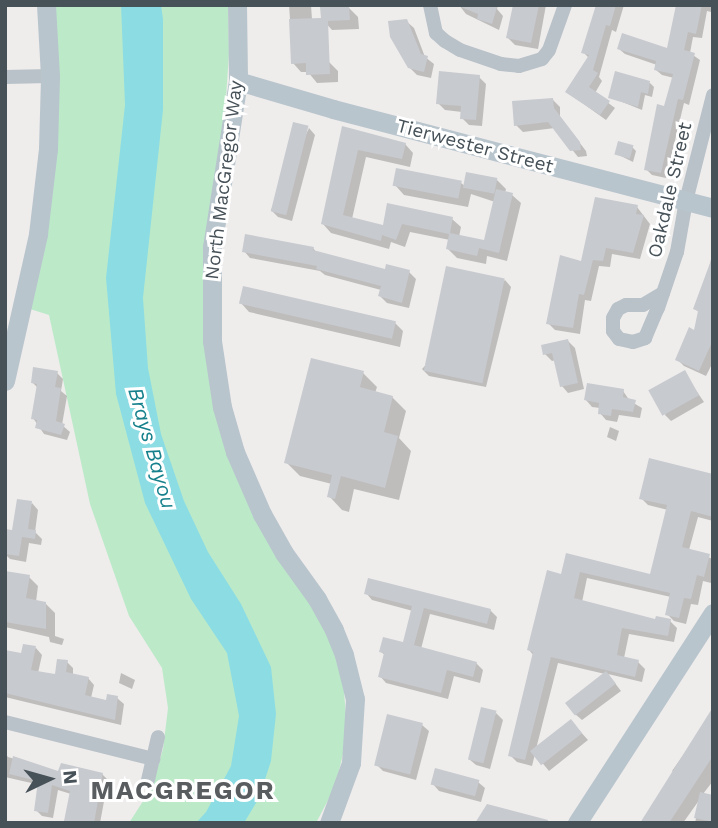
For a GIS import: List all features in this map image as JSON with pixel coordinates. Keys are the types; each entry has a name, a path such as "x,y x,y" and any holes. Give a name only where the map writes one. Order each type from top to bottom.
{"main road":[{"path":"5,381 38,234 48,149 50,76 46,5"},
{"name":"North MacGregor Way","path":"237,5 238,81 212,247 210,310 214,353 222,407 235,452 262,514 334,630 344,655 355,699 351,763 329,823"},
{"name":"Tierwester Street","path":"238,81 713,208"},
{"path":"577,823 713,613"}],"street":[{"path":"430,5 436,33 445,41 460,50 501,64 519,66 542,59 555,41 565,5"},
{"path":"5,77 50,76"},
{"name":"Oakdale Street","path":"663,293 677,252 686,201 713,95"},
{"path":"5,722 153,759"},
{"path":"148,780 158,737"}],"green space":[{"path":"52,5 228,5 229,54 225,113 205,242 204,342 214,405 334,649 343,679 346,716 343,754 335,787 316,823 129,823 152,787 163,749 168,708 162,668 129,616 90,504 49,315 30,309"}],"water":[{"name":"Brays Bayou","path":"121,5 161,5 163,19 163,110 143,298 148,368 161,434 184,501 208,552 241,604 271,667 276,714 271,761 259,798 244,823 196,823 206,812 231,766 239,716 227,653 191,599 145,503 116,394 106,278 125,105"}],"building":[{"path":"456,5 497,7 492,24 477,19 478,14"},
{"path":"513,5 539,5 531,43 506,38"},
{"path":"596,5 616,5 610,26 606,25 593,70 598,73 589,87 610,101 600,115 565,92 589,55 581,53"},
{"path":"676,5 702,5 696,34 688,32 684,50 695,53 683,100 678,99 661,173 644,170 657,104 664,106 673,74 654,70 656,61 617,49 622,33 667,48"},
{"path":"349,6 350,20 328,21 330,74 306,75 306,63 291,64 289,19 321,18 320,7"},
{"path":"407,19 421,54 428,56 424,72 408,68 390,37 388,21"},
{"path":"439,71 480,75 476,120 460,119 461,106 436,104"},
{"path":"615,71 650,81 648,94 641,92 638,107 608,98"},
{"path":"553,98 554,108 580,142 581,150 570,151 548,122 514,126 512,101"},
{"path":"293,122 309,126 286,215 271,211"},
{"path":"342,126 406,143 402,159 358,150 343,215 383,225 387,203 453,217 450,233 484,240 496,189 513,193 499,253 479,248 477,256 446,249 449,234 402,224 396,240 382,235 381,241 321,224"},
{"path":"618,141 633,145 630,159 614,155"},
{"path":"396,168 462,181 458,198 393,186"},
{"path":"466,172 497,178 494,194 463,188"},
{"path":"595,197 638,205 636,214 644,215 633,253 606,248 603,261 593,260 584,295 579,294 573,328 546,324 560,255 581,261"},
{"path":"245,234 314,247 313,250 385,269 386,264 410,270 402,303 378,296 381,286 316,269 317,266 242,252"},
{"path":"710,263 713,263 713,340 699,371 675,360 689,327 694,330 698,311 693,309"},
{"path":"446,266 505,278 482,383 424,371"},
{"path":"243,286 396,321 392,339 239,304"},
{"path":"568,339 578,383 560,387 552,353 543,355 541,345"},
{"path":"311,358 364,371 360,387 393,396 384,432 398,436 385,488 341,476 335,499 327,497 332,475 284,463"},
{"path":"33,367 58,371 55,387 61,388 56,421 65,424 61,435 35,428 37,420 31,419 37,384 31,383"},
{"path":"685,370 699,395 662,416 648,390"},
{"path":"587,383 624,389 623,397 636,400 633,412 612,409 611,416 598,414 599,403 584,400"},
{"path":"649,458 713,474 713,517 691,511 682,547 710,554 704,577 697,575 691,599 684,598 679,618 665,615 670,593 580,572 574,598 655,619 656,616 671,619 668,636 622,628 617,655 639,660 635,677 551,657 525,760 508,756 533,652 527,650 547,570 561,574 566,553 650,574 667,505 639,499"},
{"path":"17,499 32,501 28,529 36,530 35,539 22,537 19,556 5,554 5,529 12,530"},
{"path":"5,571 30,575 26,598 46,602 46,629 5,622"},
{"path":"368,578 491,609 487,624 424,608 414,645 477,662 473,677 447,670 441,693 378,677 384,653 379,652 383,637 403,642 412,606 364,594"},
{"path":"23,644 36,646 31,670 55,674 57,659 68,660 66,672 89,677 85,695 106,700 107,694 118,696 115,720 5,693 5,650 21,653"},
{"path":"606,671 616,684 575,716 565,703"},
{"path":"481,707 497,711 483,763 468,759"},
{"path":"713,707 713,756 669,823 640,823"},
{"path":"387,714 423,723 410,774 374,765"},
{"path":"571,719 582,733 541,765 530,751"},
{"path":"13,756 58,771 61,763 103,773 94,823 64,821 70,791 52,785 48,813 34,811 38,781 9,774"},
{"path":"435,768 479,780 475,796 431,784"},
{"path":"700,792 713,795 713,822 694,818"},
{"path":"487,804 548,820 547,823 475,823"}],"district":[{"name":"MACGREGOR","path":"183,791"}]}
